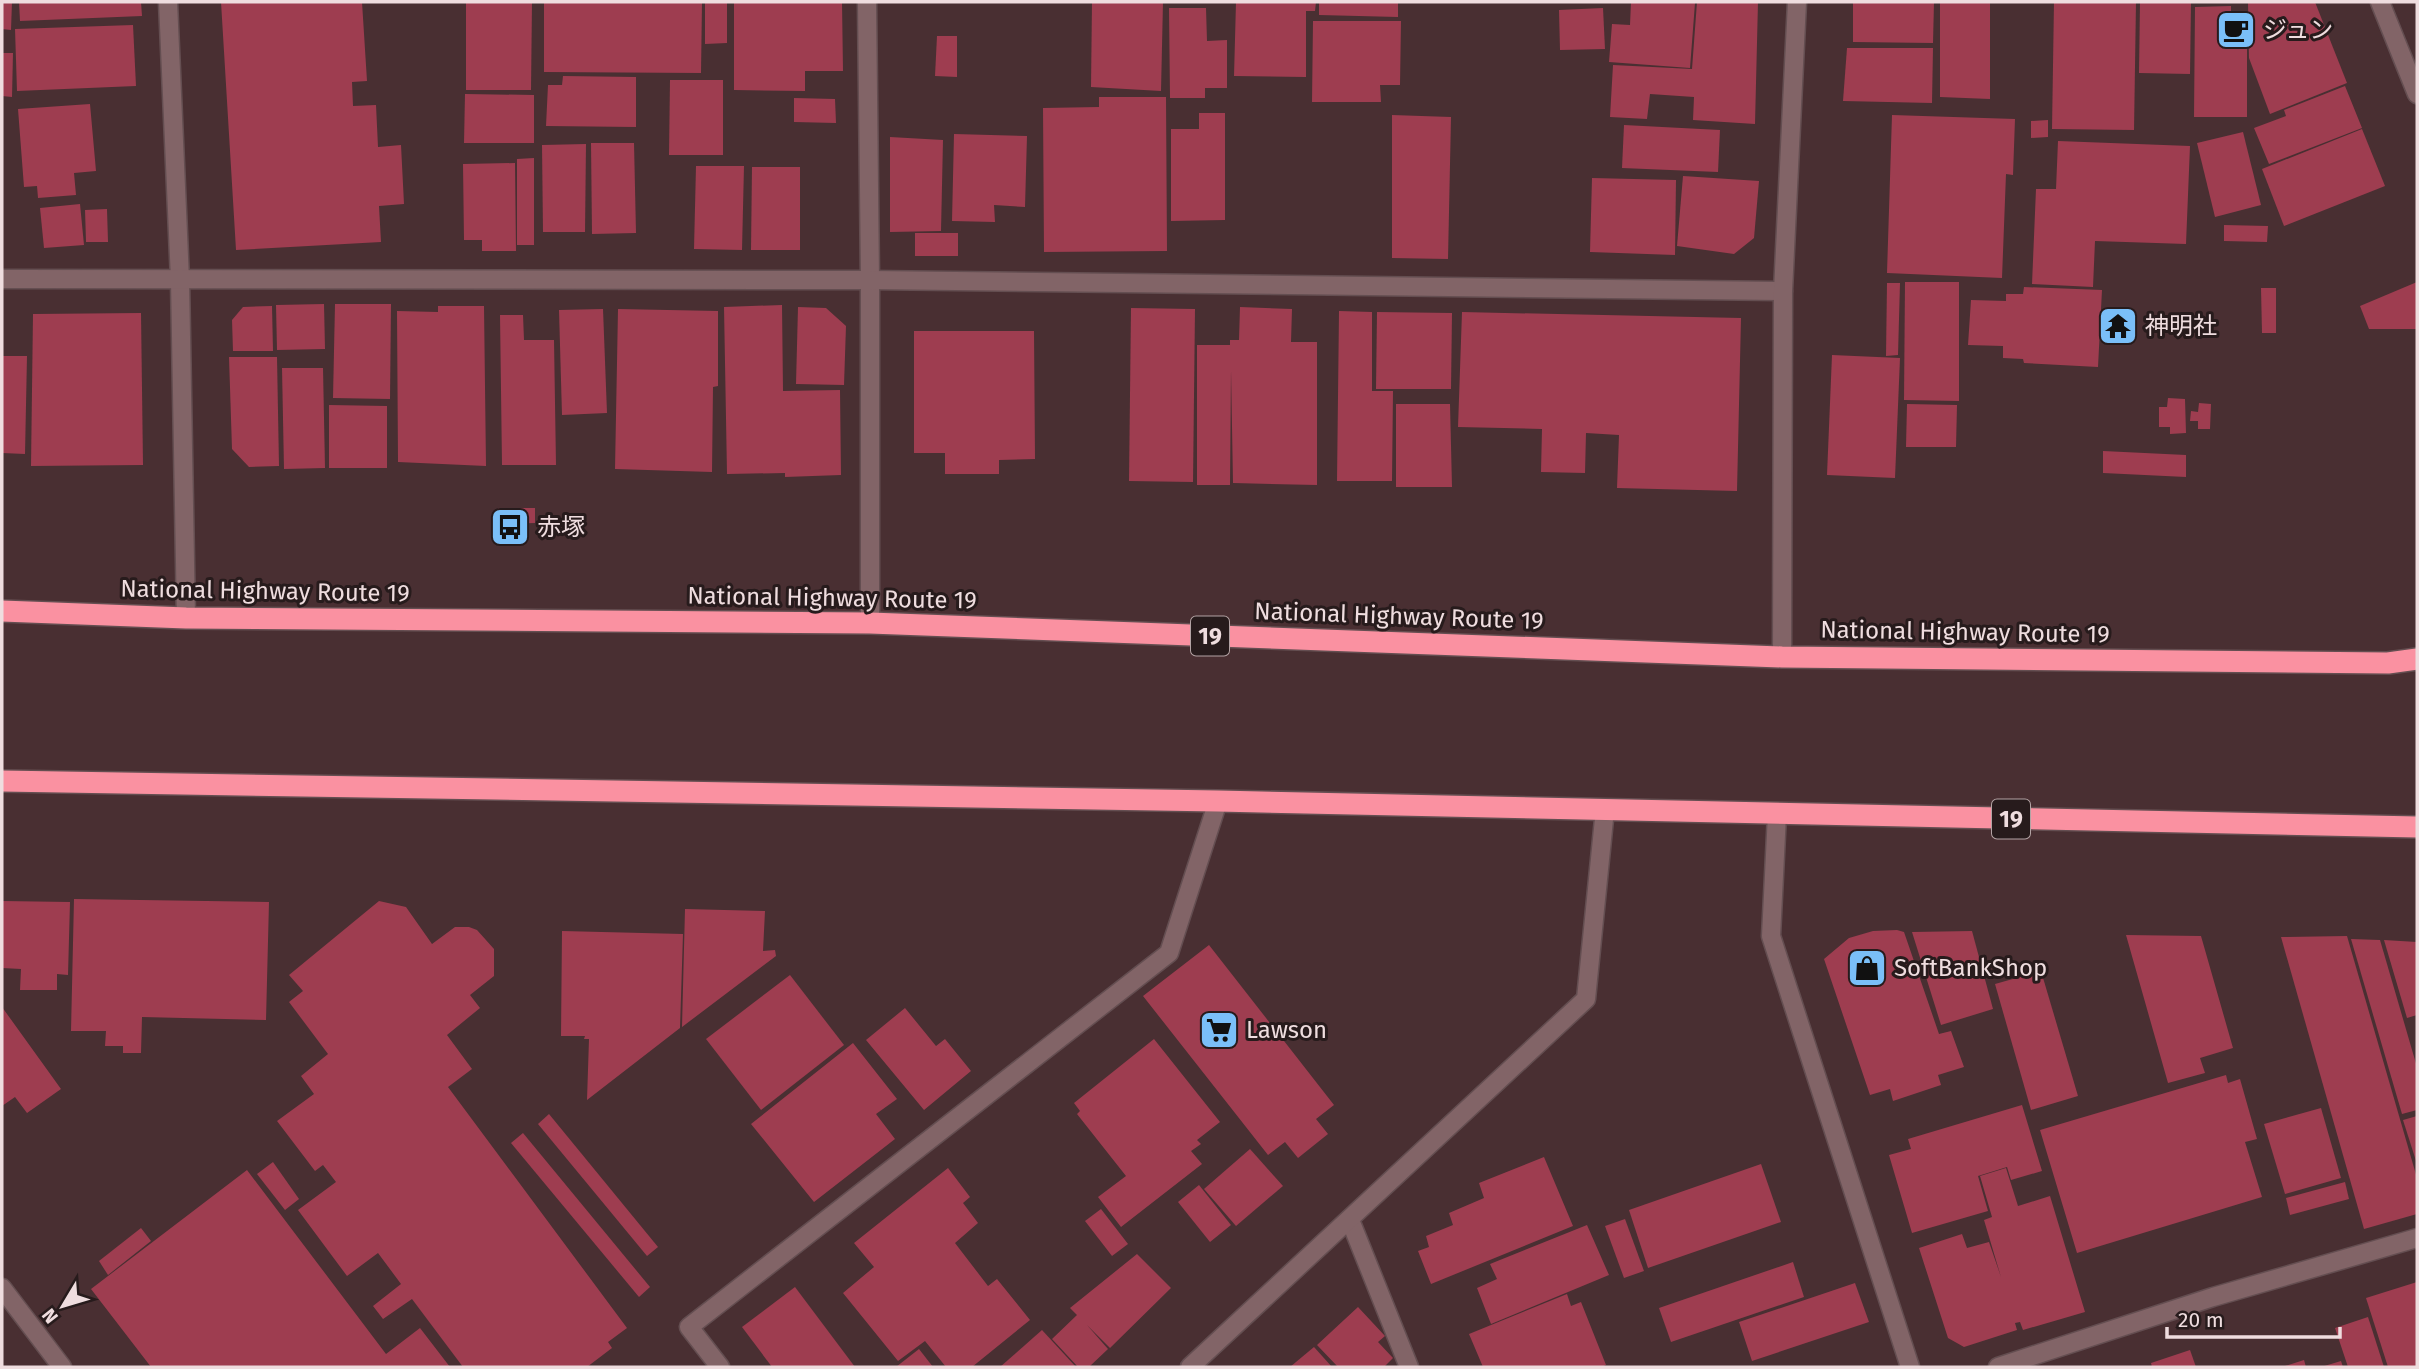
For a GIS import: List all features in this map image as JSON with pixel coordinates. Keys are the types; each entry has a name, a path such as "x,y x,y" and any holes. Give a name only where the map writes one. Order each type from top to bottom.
{"highway":[{"name":"National Highway Route 19","path":"2,611 186,618 870,623 1782,657 2388,663 2417,659"},
{"name":"19","path":"2,781 1218,801 2417,827"}],"street":[{"path":"168,2 180,280 186,618"},
{"path":"867,2 870,623"},
{"path":"1782,657 1783,291 1797,2"},
{"path":"2380,2 2417,94"},
{"path":"2,279 870,280 1783,291"},
{"path":"720,1367 689,1327 1169,953 1218,801"},
{"path":"1190,1367 1586,999 1605,809"},
{"path":"1777,814 1771,936 1910,1367"},
{"path":"1350,1220 1409,1367"},
{"path":"1998,1367 2213,1297 2417,1238"},
{"path":"2,1288 62,1367"}],"building":[{"path":"2,2 12,2 11,30 2,29"},
{"path":"19,2 141,2 142,16 20,21"},
{"path":"221,2 362,2 367,81 352,82 353,106 376,105 378,147 401,145 404,204 379,206 381,242 236,250"},
{"path":"466,2 532,2 531,90 466,90"},
{"path":"544,2 702,2 701,73 544,72"},
{"path":"705,2 727,2 727,43 705,44"},
{"path":"734,2 842,2 843,71 805,71 805,91 734,90"},
{"path":"1092,2 1163,2 1161,91 1091,87"},
{"path":"1236,2 1316,2 1315,11 1306,11 1306,77 1234,76"},
{"path":"1319,2 1398,2 1398,17 1319,15"},
{"path":"1631,2 1695,3 1690,68 1609,62 1612,24 1630,25"},
{"path":"1697,2 1758,2 1755,124 1693,120 1694,97 1650,94 1647,119 1610,117 1613,65 1692,69"},
{"path":"1853,2 1934,2 1933,43 1853,42"},
{"path":"1940,2 1990,2 1990,99 1940,97"},
{"path":"2054,2 2136,2 2134,130 2052,129"},
{"path":"2140,2 2191,2 2190,74 2139,73"},
{"path":"2248,2 2315,2 2347,83 2270,114 2249,58"},
{"path":"2231,6 2231,12 2247,13 2247,117 2194,117 2195,7"},
{"path":"1169,8 1206,8 1207,41 1227,40 1227,88 1205,88 1205,98 1170,98"},
{"path":"1603,8 1605,49 1560,50 1559,10"},
{"path":"1313,21 1401,21 1400,85 1380,85 1381,102 1312,102"},
{"path":"133,25 136,86 17,91 15,29"},
{"path":"937,36 957,36 957,77 935,76"},
{"path":"1847,48 1933,48 1932,103 1843,101"},
{"path":"2,53 13,53 12,97 2,96"},
{"path":"563,76 636,77 636,127 546,126 548,85 562,85"},
{"path":"670,80 723,80 723,155 669,155"},
{"path":"2345,86 2362,128 2269,164 2254,128 2286,116 2284,110"},
{"path":"465,94 534,95 534,143 464,143"},
{"path":"1099,97 1166,97 1167,251 1044,252 1043,108 1099,107"},
{"path":"794,98 835,99 836,123 794,122"},
{"path":"90,104 96,171 74,173 76,195 38,198 37,186 24,187 18,109"},
{"path":"1199,113 1225,113 1225,220 1171,221 1171,129 1199,129"},
{"path":"1392,115 1451,117 1448,259 1392,258"},
{"path":"1892,115 2015,119 2013,175 2006,174 2002,278 1887,273"},
{"path":"2048,120 2048,137 2031,138 2031,121"},
{"path":"1624,125 1720,130 1718,172 1622,168"},
{"path":"2362,129 2385,186 2284,226 2262,169"},
{"path":"2243,132 2261,205 2215,217 2197,143"},
{"path":"954,134 1027,136 1025,207 994,205 995,222 952,221"},
{"path":"890,137 943,140 941,231 890,232"},
{"path":"2058,141 2190,146 2186,244 2095,241 2093,287 2032,284 2036,189 2056,189"},
{"path":"591,143 634,143 636,233 592,234"},
{"path":"586,144 585,232 543,232 542,145"},
{"path":"534,158 534,245 517,245 517,159"},
{"path":"515,163 516,251 482,251 482,240 464,240 463,164"},
{"path":"696,166 744,166 742,250 694,249"},
{"path":"752,167 800,167 800,250 751,250"},
{"path":"1683,176 1759,181 1754,238 1734,254 1677,246"},
{"path":"1592,178 1676,180 1675,255 1590,252"},
{"path":"80,204 84,245 44,248 40,208"},
{"path":"107,209 108,242 86,242 85,210"},
{"path":"2224,225 2268,226 2267,242 2224,241"},
{"path":"915,233 958,233 958,256 915,256"},
{"path":"1905,282 1959,282 1959,401 1904,400"},
{"path":"2417,282 2417,329 2369,329 2360,306"},
{"path":"1887,283 1900,283 1898,355 1886,356"},
{"path":"2024,287 2102,290 2098,367 2024,363 2023,359 2003,358 2003,346 1968,345 1971,300 2006,301 2006,294 2023,294"},
{"path":"2261,288 2276,288 2276,333 2262,333"},
{"path":"324,304 325,349 277,350 276,305"},
{"path":"335,304 391,304 390,399 333,398"},
{"path":"782,305 783,391 840,390 841,475 785,477 785,473 727,474 724,307"},
{"path":"272,306 273,351 233,351 232,320 243,307"},
{"path":"438,306 484,306 486,466 398,462 397,311 438,312"},
{"path":"798,307 826,308 846,326 844,385 796,384"},
{"path":"1240,307 1292,309 1291,342 1317,342 1317,485 1233,483 1231,370 1230,485 1197,485 1197,345 1230,345 1230,340 1239,340"},
{"path":"1131,308 1195,309 1193,482 1129,481"},
{"path":"603,309 607,413 562,415 559,310"},
{"path":"618,309 718,311 718,386 713,387 712,472 615,469"},
{"path":"1339,311 1372,312 1372,391 1393,391 1392,481 1337,481"},
{"path":"1377,312 1452,313 1451,389 1376,389"},
{"path":"1462,312 1741,318 1737,491 1617,488 1619,435 1586,433 1585,473 1541,472 1542,429 1458,427"},
{"path":"141,313 143,465 31,466 33,314"},
{"path":"500,315 523,315 524,340 554,340 556,465 502,465"},
{"path":"914,331 1034,331 1035,459 999,460 999,474 945,474 945,453 914,453"},
{"path":"1832,355 1900,358 1895,478 1827,475"},
{"path":"2,356 27,356 25,454 2,453"},
{"path":"229,357 277,357 279,466 249,467 232,449"},
{"path":"282,368 323,368 325,468 284,469"},
{"path":"2168,398 2185,399 2186,433 2170,434 2170,427 2159,427 2159,407 2167,407"},
{"path":"2199,403 2211,404 2210,429 2198,429 2198,421 2190,421 2191,411 2198,412"},
{"path":"1396,404 1450,404 1452,487 1396,487"},
{"path":"1907,404 1957,405 1956,447 1906,447"},
{"path":"329,405 387,406 387,468 329,468"},
{"path":"2103,451 2186,455 2186,477 2103,473"},
{"path":"498,508 535,508 535,523 498,524"},
{"path":"74,899 269,902 266,1020 142,1017 141,1053 123,1053 123,1046 105,1046 106,1031 71,1031"},
{"path":"2,901 70,902 68,975 57,974 57,990 20,990 21,969 2,968"},
{"path":"379,901 406,907 432,944 455,927 469,927 477,930 494,949 494,976 470,995 480,1008 447,1035 472,1069 448,1087 627,1328 608,1342 612,1348 587,1367 463,1367 412,1299 383,1319 373,1306 401,1284 378,1253 347,1276 298,1210 336,1182 323,1165 315,1171 277,1121 314,1094 301,1076 328,1054 289,1002 303,991 289,975"},
{"path":"685,909 765,911 763,951 775,950 776,956 682,1027"},
{"path":"562,931 683,934 680,1028 587,1100 589,1039 584,1039 585,1036 561,1036"},
{"path":"1873,931 1904,932 1939,1034 1951,1031 1964,1067 1938,1075 1941,1085 1893,1101 1890,1089 1870,1095 1824,959 1849,938"},
{"path":"1972,931 1993,1009 1941,1025 1912,932"},
{"path":"2126,935 2201,936 2233,1048 2200,1058 2205,1073 2168,1083"},
{"path":"2347,936 2417,1178 2417,1214 2364,1229 2281,937"},
{"path":"2351,939 2380,940 2417,1067 2417,1110 2402,1114"},
{"path":"2384,940 2417,942 2417,1015 2407,1018"},
{"path":"1209,945 1334,1105 1316,1119 1328,1134 1298,1158 1285,1142 1268,1155 1143,996"},
{"path":"2041,971 2078,1096 2031,1110 1995,984"},
{"path":"790,975 844,1045 761,1110 706,1039"},
{"path":"2,1007 61,1089 27,1113 15,1097 2,1106"},
{"path":"905,1008 936,1046 945,1039 971,1071 924,1110 866,1040"},
{"path":"1154,1039 1220,1122 1197,1140 1201,1144 1191,1151 1202,1164 1121,1227 1098,1197 1126,1176 1077,1114 1080,1111 1074,1103"},
{"path":"853,1043 897,1099 876,1114 895,1139 814,1202 751,1124"},
{"path":"2226,1075 2228,1083 2240,1079 2257,1139 2245,1142 2262,1197 2077,1253 2040,1130"},
{"path":"2022,1105 2042,1171 2011,1180 2007,1167 1978,1176 1988,1211 1912,1233 1889,1155 1911,1149 1908,1139"},
{"path":"2321,1108 2341,1178 2285,1194 2264,1124"},
{"path":"549,1114 658,1247 647,1256 538,1124"},
{"path":"2417,1116 2417,1164 2403,1120"},
{"path":"523,1133 650,1287 639,1297 511,1143"},
{"path":"1250,1149 1283,1186 1236,1226 1204,1189"},
{"path":"1544,1157 1573,1226 1431,1284 1418,1251 1429,1247 1426,1236 1453,1225 1449,1213 1484,1198 1479,1183"},
{"path":"273,1162 299,1199 285,1210 257,1174"},
{"path":"1761,1164 1781,1222 1648,1268 1629,1210"},
{"path":"948,1168 970,1197 963,1203 978,1223 955,1243 988,1286 997,1279 1030,1320 972,1367 946,1367 925,1341 898,1361 843,1293 874,1267 854,1243"},
{"path":"2006,1168 2018,1206 2050,1196 2085,1312 2023,1330 2020,1322 2015,1323 2017,1330 1964,1347 1948,1338 1919,1248 1962,1234 1967,1248 1989,1242 2001,1277 1984,1220 1992,1217 1980,1176"},
{"path":"247,1170 386,1354 420,1328 450,1367 151,1367 91,1289"},
{"path":"2345,1182 2349,1199 2290,1215 2286,1198"},
{"path":"1199,1185 1231,1225 1210,1242 1178,1202"},
{"path":"1101,1209 1128,1244 1112,1256 1085,1221"},
{"path":"1625,1219 1644,1271 1624,1278 1605,1226"},
{"path":"1587,1225 1609,1275 1491,1324 1477,1288 1497,1279 1490,1264"},
{"path":"141,1228 151,1241 108,1275 99,1261"},
{"path":"1137,1254 1171,1288 1110,1348 1087,1325 1108,1349 1089,1367 1078,1367 1052,1339 1077,1315 1070,1308"},
{"path":"1793,1262 1804,1297 1671,1342 1659,1308"},
{"path":"2417,1282 2417,1367 2388,1367 2366,1298"},
{"path":"1855,1283 1869,1322 1752,1361 1739,1322"},
{"path":"795,1287 855,1367 772,1367 742,1327"},
{"path":"1567,1294 1571,1306 1581,1302 1606,1365 1483,1367 1469,1334"},
{"path":"1358,1307 1385,1336 1378,1342 1393,1358 1384,1367 1338,1367 1317,1345"},
{"path":"2368,1317 2384,1367 2348,1367 2335,1328"},
{"path":"1042,1330 1076,1367 1000,1367"},
{"path":"1314,1347 1332,1367 1290,1367"},
{"path":"919,1349 933,1367 896,1367"},
{"path":"2190,1350 2196,1367 2152,1367 2151,1363"},
{"path":"2304,1360 2306,1367 2282,1367"},
{"path":"2341,1361 2343,1367 2321,1367"}],"place":[{"name":"ジュン","path":"2236,30"},
{"name":"神明社","path":"2118,326"},
{"name":"赤塚","path":"510,527"},
{"name":"SoftBankShop","path":"1867,968"},
{"name":"Lawson","path":"1219,1030"}]}
